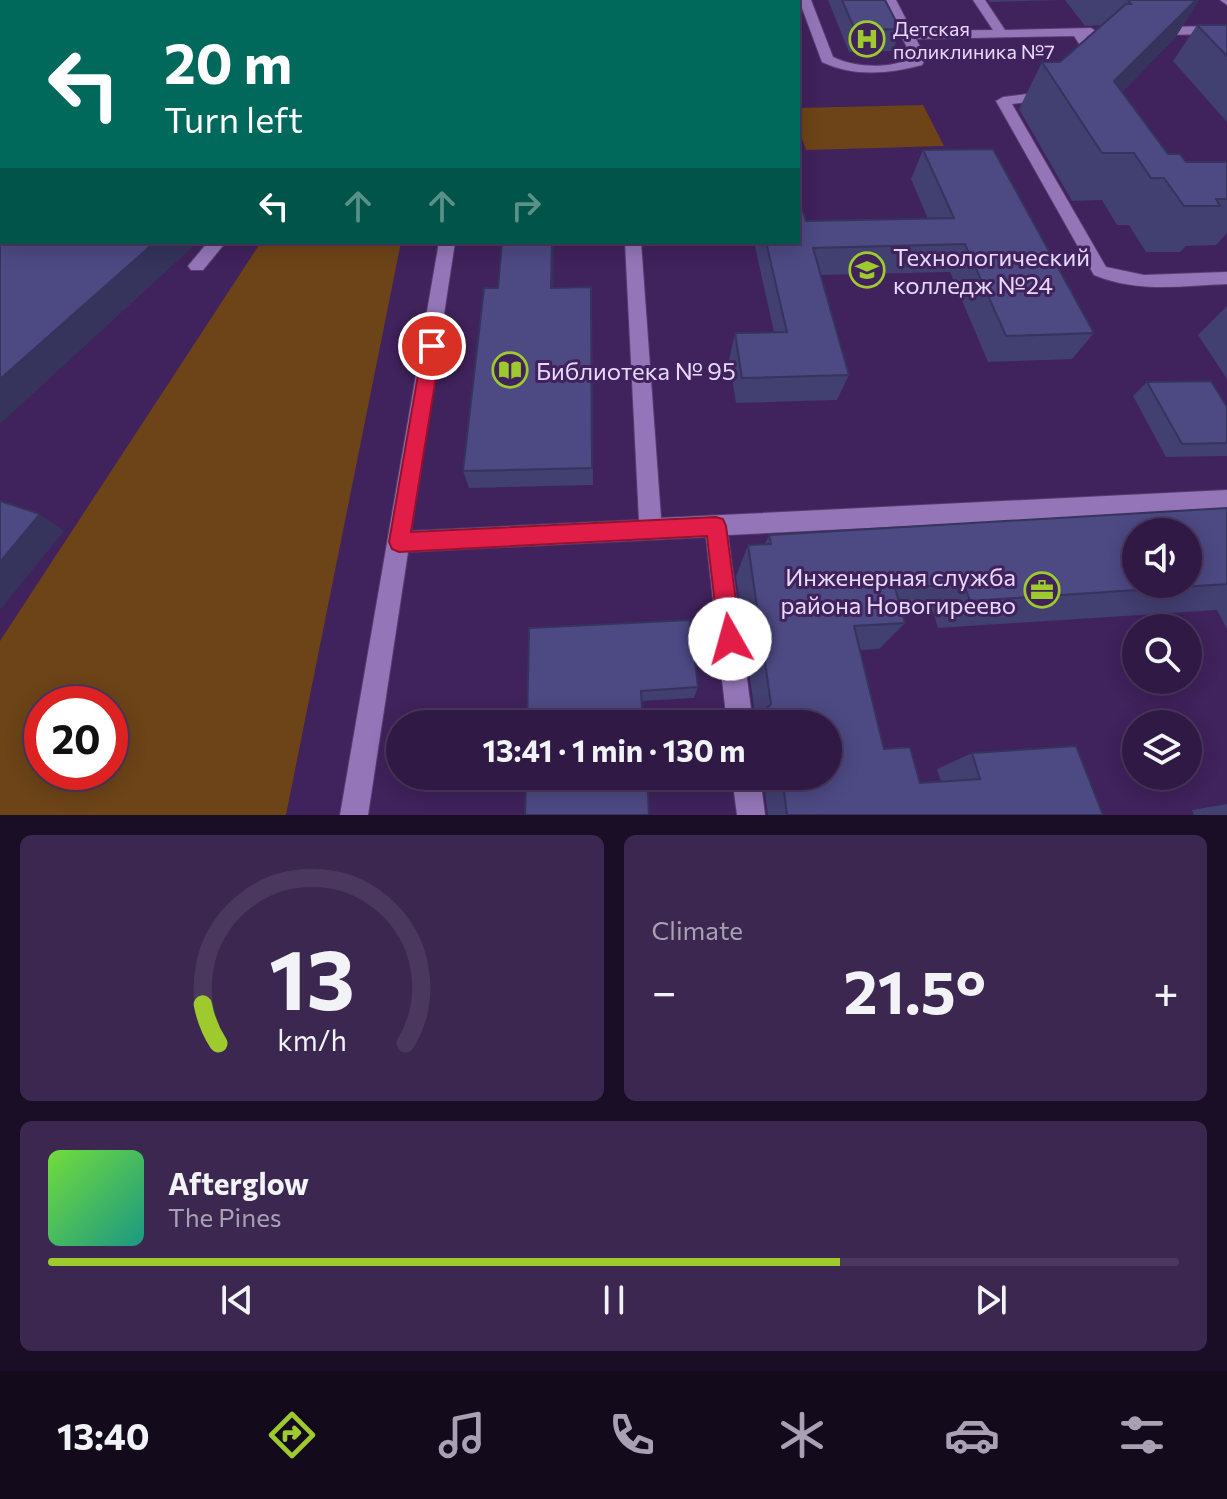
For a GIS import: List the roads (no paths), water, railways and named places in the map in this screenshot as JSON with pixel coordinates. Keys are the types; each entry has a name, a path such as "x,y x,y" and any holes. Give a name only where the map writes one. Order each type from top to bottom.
{"street":[{"path":"805,0 827,59 834,63 855,67 917,62 919,58 890,0"},
{"path":"979,0 1001,33"},
{"path":"1137,31 1227,30"},
{"path":"1078,32 1087,48 1060,73 1031,98 1003,101 1100,271 1113,278 1131,280 1227,278"},
{"path":"907,35 1108,32"},
{"path":"197,266 216,244"},
{"path":"354,815 447,244"},
{"path":"633,244 651,529"},
{"path":"399,542 1227,500"},
{"path":"716,526 738,710"},
{"path":"748,790 751,815"}],"place":[{"name":"Детская поликлиника №7","path":"867,39"},
{"name":"Технологический колледж №24","path":"867,270"},
{"name":"Библиотека № 95","path":"510,370"},
{"name":"Инженерная служба района Новогиреево","path":"1042,590"}]}
